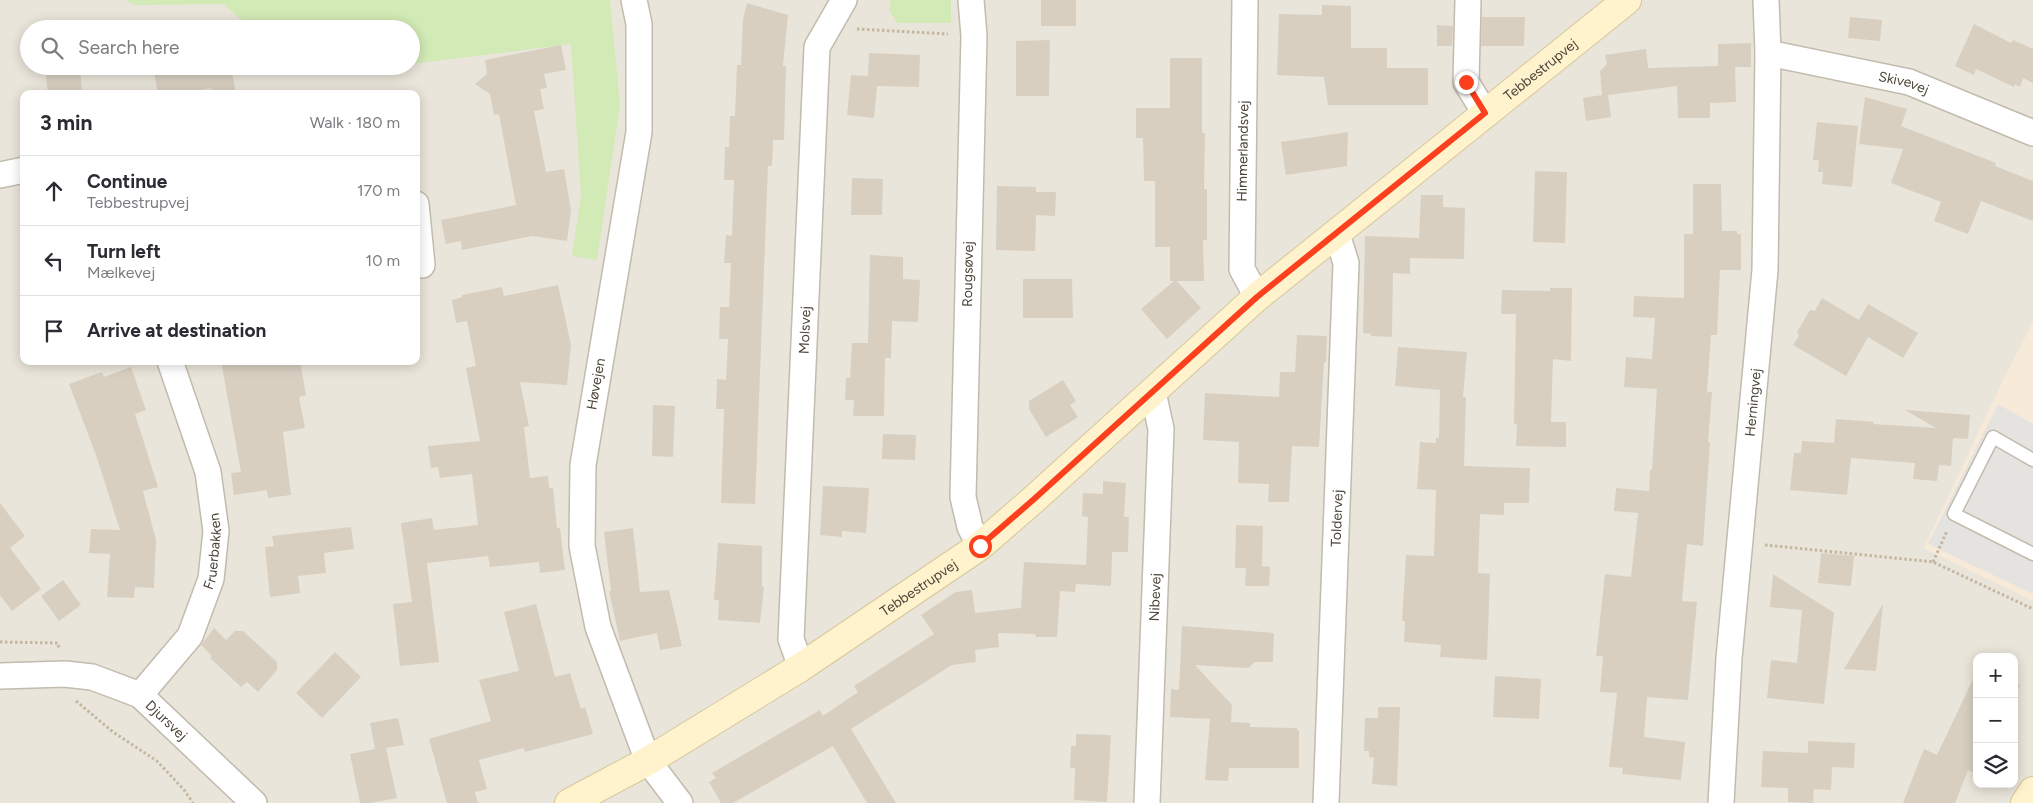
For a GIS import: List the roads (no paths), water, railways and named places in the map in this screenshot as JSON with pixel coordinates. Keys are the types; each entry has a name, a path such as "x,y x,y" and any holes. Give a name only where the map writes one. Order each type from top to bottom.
{"street":[{"name":"Høvejen","path":"634,0 639,24 639,132 583,465 582,546 598,627 648,761 680,803"},
{"name":"Molsvej","path":"801,667 791,639 817,47 844,0"},
{"name":"Rougsøvej","path":"971,0 974,36 963,497 970,527 980,546"},
{"name":"Himmerlandsvej","path":"1245,0 1242,269 1257,297"},
{"path":"1468,0 1466,82 1485,113"},
{"name":"Tebbestrupvej","path":"569,803 648,761 801,667 980,546 1257,297 1627,0"},
{"name":"Herningvej","path":"1721,803 1729,658 1765,270 1768,53 1766,0"},
{"name":"Skivevej","path":"1768,53 1909,82 2033,134"},
{"path":"0,175 20,171"},
{"name":"Toldervej","path":"1326,803 1346,263 1337,234"},
{"path":"420,244 422,264 420,265"},
{"name":"Fruerbakken","path":"140,695 190,636 211,580 216,531 208,472 171,365"},
{"name":"Nibevej","path":"1147,803 1161,429 1153,392"},
{"name":"Djursvej","path":"0,676 65,674 92,677 140,695 254,803"},
{"path":"2025,803 2033,791"}],"lane":[{"path":"2033,460 1993,437 1954,514 2033,554"}]}
